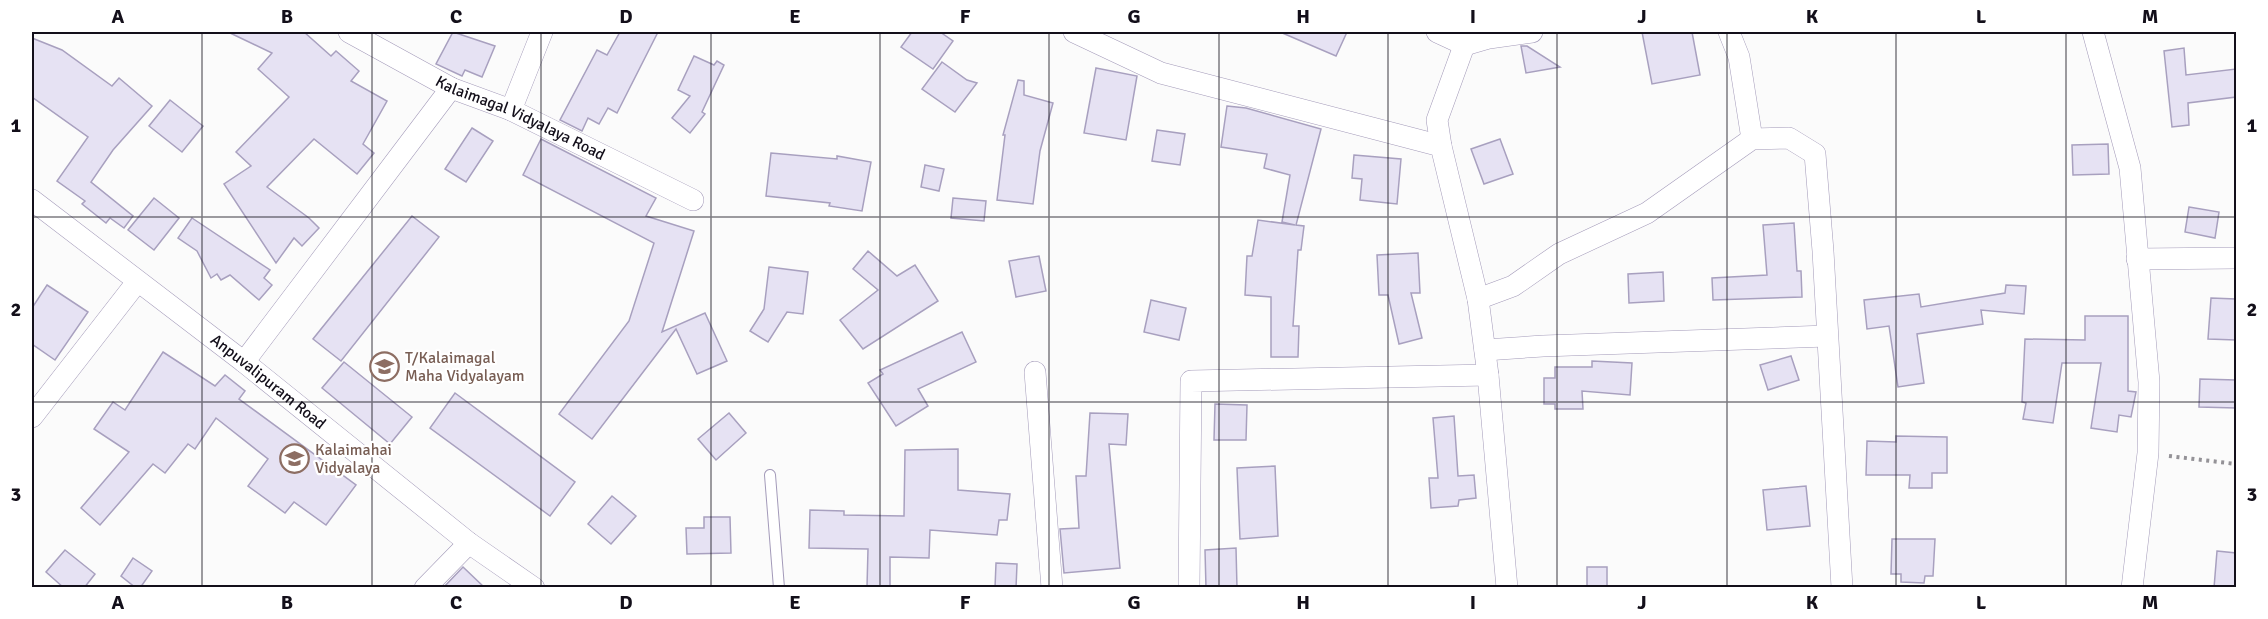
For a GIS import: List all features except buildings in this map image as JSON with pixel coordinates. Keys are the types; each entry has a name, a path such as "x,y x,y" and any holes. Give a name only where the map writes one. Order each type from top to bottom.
{"street":[{"name":"Kalaimagal Vidyalaya Road","path":"350,32 451,88 511,110 693,200"},
{"path":"511,110 542,32"},
{"path":"1074,32 1161,73 1441,146"},
{"path":"1437,32 1467,38 1490,38 1532,32"},
{"path":"1729,32 1739,57 1752,139"},
{"path":"2093,32 2130,168 2149,382 2148,453 2132,588"},
{"path":"1467,38 1437,120 1441,146 1478,299 1488,375 1507,588"},
{"path":"244,362 451,88"},
{"path":"1478,299 1513,286 1559,254 1647,213 1752,139 1789,138 1815,153 1842,588"},
{"name":"Anpuvalipuram Road","path":"32,200 244,362 469,543 534,588"},
{"path":"2137,259 2236,258"},
{"path":"32,417 137,282"},
{"path":"1485,350 1543,345 1827,336"},
{"path":"1035,372 1052,588"},
{"path":"1190,588 1191,381 1488,375"},
{"path":"425,588 469,543"}],"lane":[{"path":"770,475 779,588"}],"path":[{"path":"2148,453 2236,464"}],"place":[{"name":"T/Kalaimagal Maha Vidyalayam","path":"384,367"},
{"name":"Kalaimahai Vidyalaya","path":"294,459"}]}
